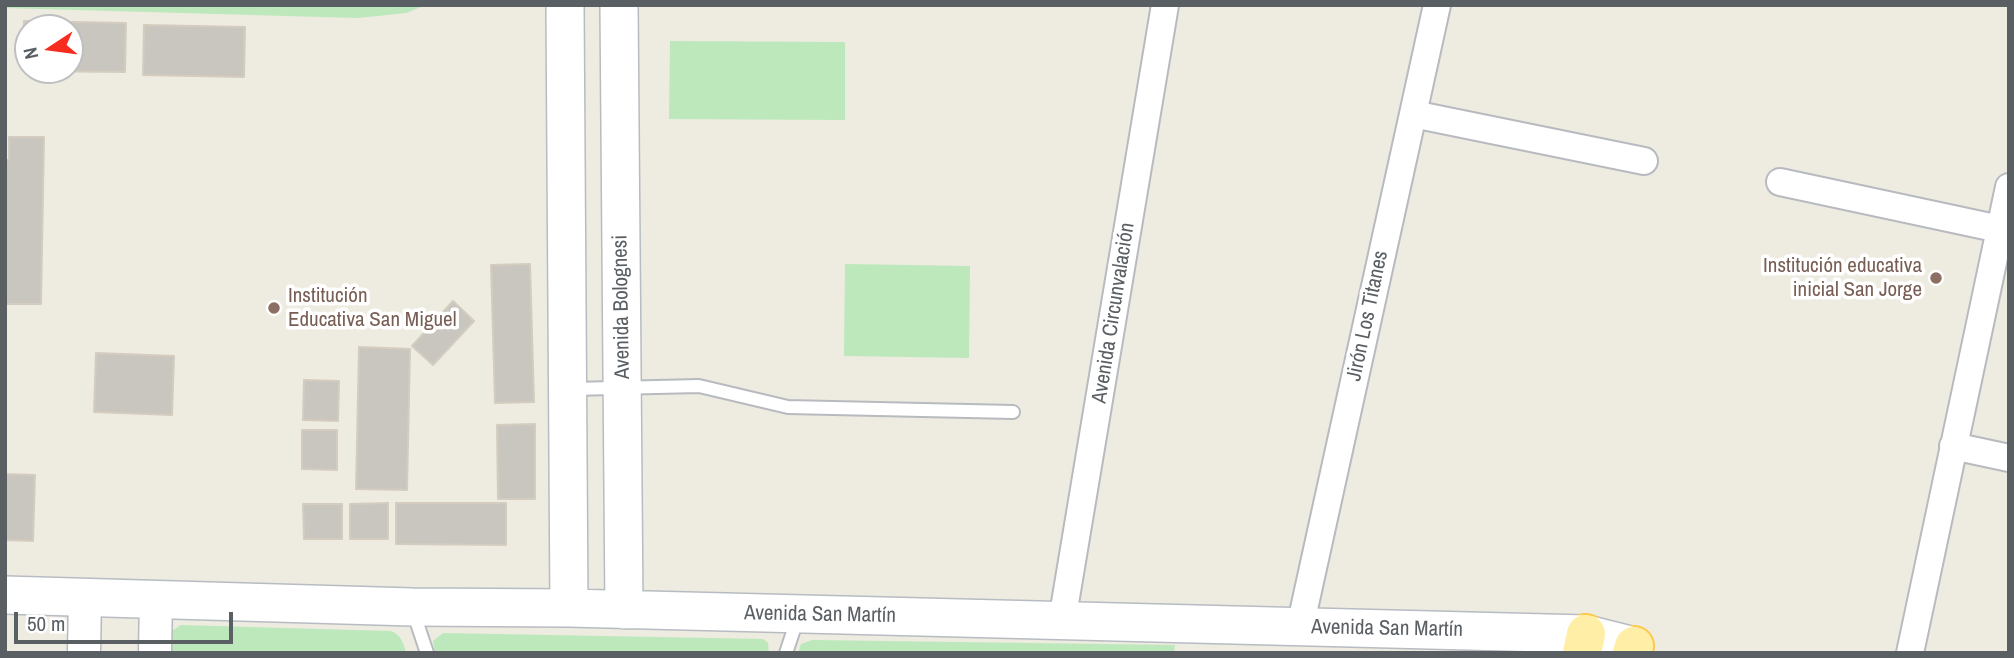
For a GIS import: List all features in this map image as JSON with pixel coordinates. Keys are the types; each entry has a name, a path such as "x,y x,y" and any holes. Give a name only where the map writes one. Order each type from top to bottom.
{"main road":[{"path":"565,5 569,608"},
{"name":"Avenida Bolognesi","path":"619,5 624,610"},
{"name":"Avenida San Martín","path":"5,595 1300,627 1584,643 1633,649"}],"street":[{"name":"Avenida Circunvalación","path":"1062,621 1165,5"},
{"name":"Jirón Los Titanes","path":"1300,627 1437,5"},
{"path":"1413,114 1644,161"},
{"path":"1780,182 2004,230"},
{"path":"1910,653 1953,446 2004,230 2009,187"},
{"path":"1953,446 2009,458"},
{"path":"84,653 85,596"},
{"path":"155,653 156,598"}],"lane":[{"path":"568,390 699,386 788,407 1013,412"},
{"path":"412,607 427,653"},
{"path":"786,653 799,614"}],"green space":[{"path":"5,5 426,5 406,13 358,18 5,8"},
{"path":"670,41 845,42 845,120 669,119"},
{"path":"845,264 970,266 969,358 844,356"},
{"path":"181,625 390,631 399,636 406,653 163,653 170,632"},
{"path":"443,633 763,639 768,643 769,653 435,653 433,641"},
{"path":"812,640 1175,645 1174,653 798,653 801,644"}],"building":[{"path":"84,22 126,23 125,72 84,72"},
{"path":"144,25 245,27 244,77 143,75"},
{"path":"9,137 44,137 41,304 5,304 5,160 9,160"},
{"path":"530,264 534,402 495,403 491,265"},
{"path":"453,301 474,321 433,365 412,346"},
{"path":"359,347 410,349 407,490 356,489"},
{"path":"96,353 174,356 172,415 94,412"},
{"path":"304,380 339,381 338,421 303,420"},
{"path":"535,424 535,499 498,499 497,425"},
{"path":"302,430 337,430 337,470 302,469"},
{"path":"5,474 35,475 33,541 5,540"},
{"path":"388,503 388,539 350,539 350,504"},
{"path":"396,503 506,503 506,545 396,544"},
{"path":"303,504 342,504 342,539 304,539"}],"place":[{"name":"Institución educativa inicial San Jorge","path":"1936,278"},
{"name":"Institución Educativa San Miguel","path":"274,308"}]}
